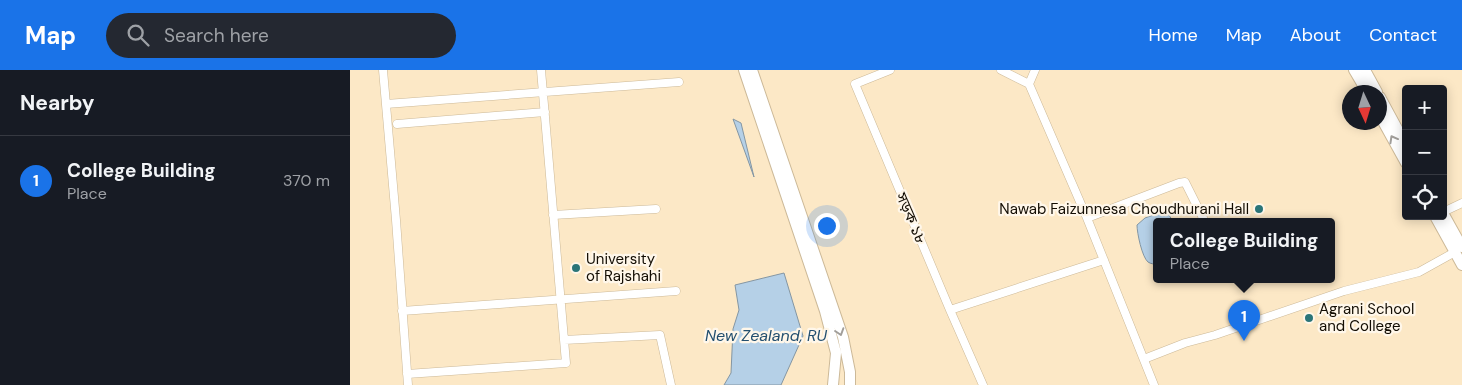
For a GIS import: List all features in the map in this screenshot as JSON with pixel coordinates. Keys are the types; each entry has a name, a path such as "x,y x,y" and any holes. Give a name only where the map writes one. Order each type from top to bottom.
{"main road":[{"path":"744,70 826,311 836,353 833,385"},
{"path":"752,70 842,337 850,372 850,385"},
{"path":"1354,70 1363,85"},
{"path":"1365,70 1373,85"},
{"path":"1387,110 1402,138"},
{"path":"1387,129 1402,156"},
{"path":"1438,220 1459,250"},
{"path":"1446,220 1459,250 1462,265"}],"street":[{"path":"383,70 408,385"},
{"path":"407,374 566,364 541,70"},
{"name":"সড়ক ১৮","path":"890,70 855,84 983,385"},
{"path":"1001,70 1028,84 1087,218 1154,385"},
{"path":"1028,84 1035,70"},
{"path":"386,104 679,82"},
{"path":"397,124 545,112"},
{"path":"1087,218 1185,182 1203,218"},
{"path":"1447,210 1462,203"},
{"path":"554,215 656,209"},
{"path":"1144,359 1185,343 1215,335 1344,291 1420,272 1459,250"},
{"path":"950,310 1104,260"},
{"path":"402,311 676,291"},
{"path":"564,340 660,335 671,385"}],"water":[{"path":"733,119 741,123 754,177"},
{"path":"1162,212 1168,213 1171,218 1153,218 1153,264 1146,259 1139,239 1137,225 1145,218"},
{"name":"New Zealand, RU","path":"784,273 803,336 781,385 724,385 731,373 733,329 739,310 735,285"}],"place":[{"name":"Nawab Faizunnesa Choudhurani Hall","path":"1259,209"},
{"name":"University of Rajshahi","path":"576,268"},
{"name":"Agrani School and College","path":"1309,318"},
{"name":"College Building","path":"1244,341"}]}
